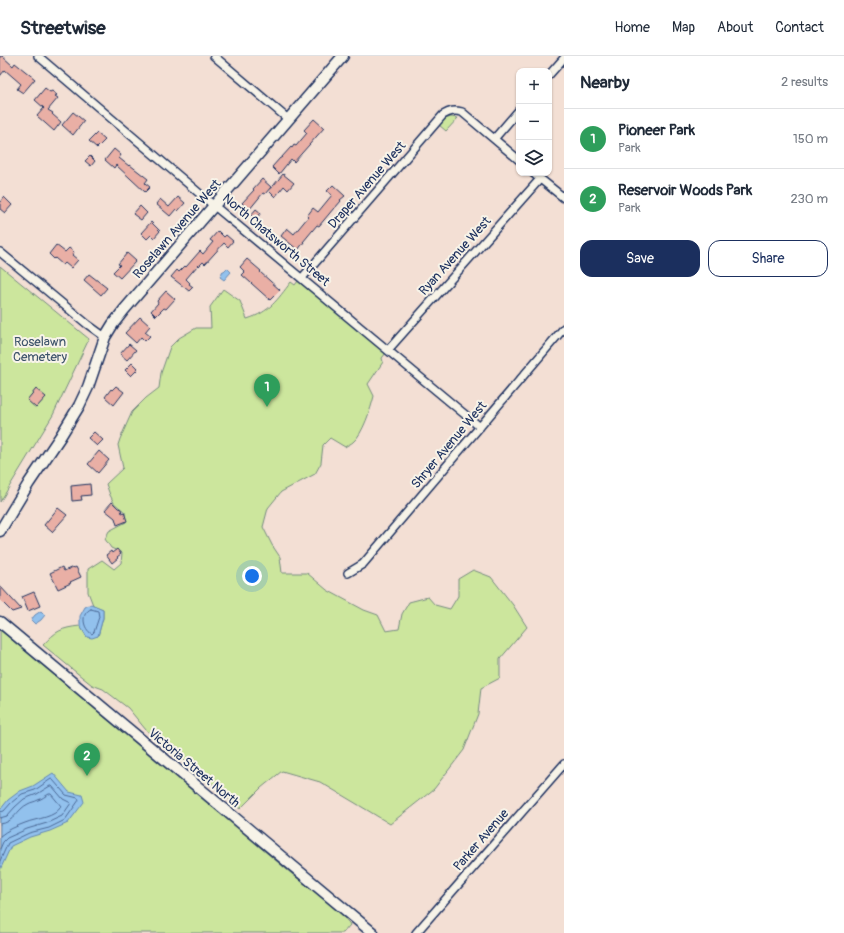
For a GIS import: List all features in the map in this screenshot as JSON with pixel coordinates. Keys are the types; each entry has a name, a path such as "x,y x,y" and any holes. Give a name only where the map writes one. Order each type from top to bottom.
{"street":[{"name":"North Chatsworth Street","path":"38,56 480,427"},
{"path":"214,56 288,120"},
{"name":"Roselawn Avenue West","path":"0,531 79,406 88,388 105,337 113,324 343,56"},
{"path":"552,72 564,58"},
{"name":"Draper Avenue West","path":"302,278 443,115 456,110 462,112 494,139"},
{"path":"516,113 494,139 516,157"},
{"path":"537,176 564,198"},
{"name":"Ryan Avenue West","path":"388,350 540,179"},
{"path":"0,252 87,324 105,337"},
{"name":"Shryer Avenue West","path":"348,573 363,564 564,328"},
{"name":"Victoria Street North","path":"0,622 373,933"},
{"name":"Parker Avenue","path":"416,933 564,764"}],"green space":[{"path":"451,117 458,118 446,131 439,125 445,119"},
{"name":"Roselawn Cemetery","path":"0,266 89,339 53,415 0,502"},
{"path":"298,281 386,353 382,358 383,362 368,384 374,396 366,420 357,438 345,447 330,438 323,445 321,463 315,474 281,492 268,508 263,527 280,557 282,573 307,573 327,590 364,610 378,615 386,631 399,629 402,614 409,602 428,597 435,605 450,609 458,596 458,579 473,570 491,577 513,605 527,627 500,659 500,678 481,688 478,714 464,750 434,789 390,824 320,782 282,771 261,788 240,809 199,772 146,730 128,708 103,689 92,685 43,645 59,631 73,627 80,626 87,637 98,636 103,618 103,609 93,605 88,592 88,569 102,560 114,569 121,563 122,553 111,548 105,539 109,531 126,522 125,512 114,503 106,484 123,468 118,445 120,439 132,412 159,388 161,373 170,347 179,338 196,328 211,328 210,307 223,289 240,301 247,319 262,313 277,300 291,282 295,285"},
{"path":"0,630 292,874 336,908 350,925 343,933 0,933"}],"water":[{"path":"227,268 231,272 224,280 220,277 222,272"},
{"path":"91,604 103,609 103,618 98,636 92,638 87,637 80,626 80,616 85,607"},
{"path":"41,611 45,615 35,624 31,620"},
{"path":"53,773 69,792 82,795 84,802 68,823 50,831 30,837 11,846 0,870 0,810 8,800 20,791 33,786"}],"building":[{"path":"0,56 2,56 13,66 15,63 35,79 23,93 17,89 21,84 5,70 0,76"},
{"path":"45,88 50,92 52,91 58,98 48,110 61,122 54,131 37,116 44,108 35,100"},
{"path":"73,112 84,121 73,135 62,125"},
{"path":"314,119 324,128 294,162 291,159 279,174 272,167 291,147 292,148 294,145 296,146 307,133 304,130"},
{"path":"97,133 105,140 97,148 89,141"},
{"path":"114,149 121,155 119,158 148,179 145,183 150,187 145,192 116,165 114,168 105,160"},
{"path":"90,156 95,161 91,166 85,161"},
{"path":"283,174 294,183 288,190 284,186 275,197 269,191"},
{"path":"262,179 271,187 265,194 263,193 249,210 242,203"},
{"path":"333,185 345,196 319,226 317,225 298,250 281,236 287,228 294,234 308,217 307,216 313,208 318,212 332,195 327,191"},
{"path":"4,197 12,205 5,213 0,209 0,202"},
{"path":"178,197 185,203 178,211 176,209 170,216 156,204 160,199 169,207"},
{"path":"140,206 147,213 141,220 133,214"},
{"path":"256,209 261,213 256,219 251,215"},
{"path":"151,222 160,231 154,238 151,235 147,239 141,233"},
{"path":"218,231 224,237 226,235 233,241 228,247 224,243 205,264 203,262 199,266 198,265 186,279 193,287 189,291 171,277 177,270 179,272 185,266 186,267 200,251 203,254 213,242 210,240"},
{"path":"56,245 65,252 69,248 74,252 72,255 78,260 71,268 65,263 63,265 49,254"},
{"path":"127,253 136,261 120,278 113,272 120,265 118,264"},
{"path":"247,259 280,290 270,300 242,275 245,272 240,267"},
{"path":"89,274 107,288 101,295 84,280"},
{"path":"166,291 175,299 166,309 164,308 156,316 151,311"},
{"path":"140,317 150,326 145,332 150,336 145,341 141,337 136,343 125,333"},
{"path":"129,344 136,350 127,360 120,354"},
{"path":"132,363 138,369 131,376 125,370"},
{"path":"116,386 124,392 114,405 105,397 111,389 112,390"},
{"path":"36,389 46,397 36,408 27,400"},
{"path":"94,432 103,440 97,446 88,438"},
{"path":"99,451 109,460 98,473 88,464"},
{"path":"90,484 91,495 81,496 82,500 72,501 71,486"},
{"path":"112,502 121,509 122,513 124,512 127,521 117,525 115,518 105,510"},
{"path":"58,508 67,515 52,532 44,525"},
{"path":"117,549 121,554 112,563 106,555"},
{"path":"62,567 64,571 76,567 81,577 58,589 50,573"},
{"path":"0,586 21,609 12,612 0,600"},
{"path":"34,592 40,606 28,611 22,597"}],"place":[{"name":"Pioneer Park","path":"267,407"},
{"name":"Reservoir Woods Park","path":"87,776"}]}
